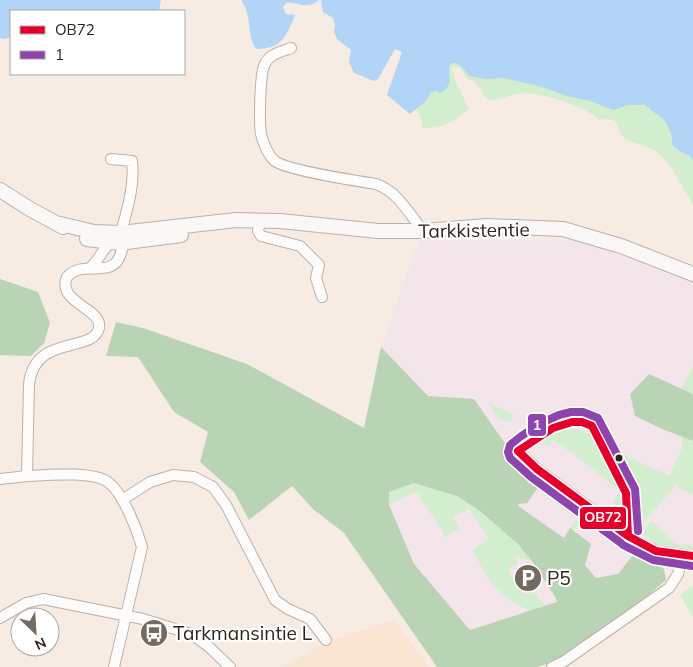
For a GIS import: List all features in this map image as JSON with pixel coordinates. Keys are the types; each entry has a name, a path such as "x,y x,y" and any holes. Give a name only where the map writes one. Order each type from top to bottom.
{"street":[{"path":"291,48 272,55 264,65 261,83 261,134 266,149 276,162 290,167 376,184 387,188 395,195 423,231"},
{"path":"26,476 30,375 38,359 45,354 86,340 97,333 100,326 99,321 93,315 71,298 65,284 66,277 76,270 91,267 111,267 117,264 121,255 134,177 132,161 111,159"},
{"name":"Tarkkistentie","path":"0,190 30,210 73,234 109,243 123,238"},
{"path":"254,221 261,236 300,246 319,265 316,278 322,297"},
{"name":"Tarkkistentie","path":"56,223 123,238 164,238 254,221 378,231 423,231 487,226 563,230 621,246 693,274"},
{"path":"91,267 98,261 109,243"},
{"path":"518,451 537,469 634,541 656,550 688,556 669,588 564,662 552,667"},
{"path":"122,500 150,482 173,474 194,478 213,487 226,504 275,600 288,609 310,619 326,640"},
{"path":"0,479 26,476 90,475 108,482 122,500 138,531 142,547 114,667"},
{"path":"0,618 26,603 43,599 143,619 191,634 208,646 230,667"}],"shaded area":[{"path":"577,239 693,283 693,569 664,569 470,630 414,564 389,505 381,347 419,240 558,241"},
{"path":"394,620 429,667 283,667 327,642"}],"green space":[{"path":"693,0 693,205 667,162 652,149 626,139 615,121 599,120 592,114 572,104 537,95 517,94 498,99 486,99 475,82 467,79 459,67 452,69 455,80 469,109 448,123 437,127 422,128 422,121 415,102 443,64"},
{"path":"0,279 38,292 50,323 44,343 31,356 0,355"},
{"path":"116,322 143,328 247,364 364,428 381,347 428,396 474,399 504,442 542,477 537,489 527,503 519,504 518,506 564,538 570,528 591,544 585,565 596,578 618,574 637,550 664,569 666,580 625,615 557,661 537,667 437,667 344,533 313,509 292,486 249,520 234,492 200,462 208,432 174,412 138,357 106,356","holes":["414,483 457,496 480,511 517,543 531,560 557,602 470,630 414,564 389,505 389,492"]},
{"path":"693,367 693,394 681,388"},
{"path":"649,374 693,394 693,441 635,416 630,394"},
{"path":"489,403 514,415 511,421 500,419"},
{"path":"561,429 580,430 589,434 603,445 669,476 682,448 681,436 693,441 693,495 679,488 677,484 636,532 615,519 608,510 621,491 554,440 548,447 538,440"},
{"path":"541,479 587,513 574,530 570,528 577,519 537,489"},
{"path":"414,483 458,497 488,516 506,533 531,560 517,558 517,564 508,570 524,595 533,590 558,622 528,610 507,598 492,583 473,550 489,538 468,508 453,517 460,528 446,537 416,492 389,505 389,492"},
{"path":"651,520 676,544 693,545 693,549 656,544 645,536 644,531"},
{"path":"693,586 693,617 680,595"}],"water":[{"path":"0,0 161,0 159,10 10,10 10,37 0,38"},
{"path":"241,0 319,0 310,5 286,3 283,7 286,14 295,15 285,36 278,44 256,49 251,37 247,13"},
{"path":"321,0 693,0 693,161 690,156 673,146 671,133 665,121 645,105 628,105 613,110 539,86 504,78 486,79 469,76 456,63 451,63 449,71 450,82 446,89 441,93 431,92 427,100 410,114 387,95 402,52 395,49 378,79 374,81 354,73 349,62 351,50 337,39 334,32 335,24 333,18 323,12"}],"transit line":[{"name":"1","path":"621,543 531,477 510,458 508,452 510,445 539,424 559,415 583,412 598,418 635,489 638,531"},
{"name":"OB72","path":"572,422 582,422 592,426 626,493 628,536 537,469 518,451 553,428 572,422"},
{"name":"OB72","path":"628,536 656,551 693,556"},
{"name":"1","path":"623,545 653,560 692,566"}],"place":[{"name":"P5","path":"528,578"},
{"name":"Tarkmansintie L","path":"154,633"}]}
